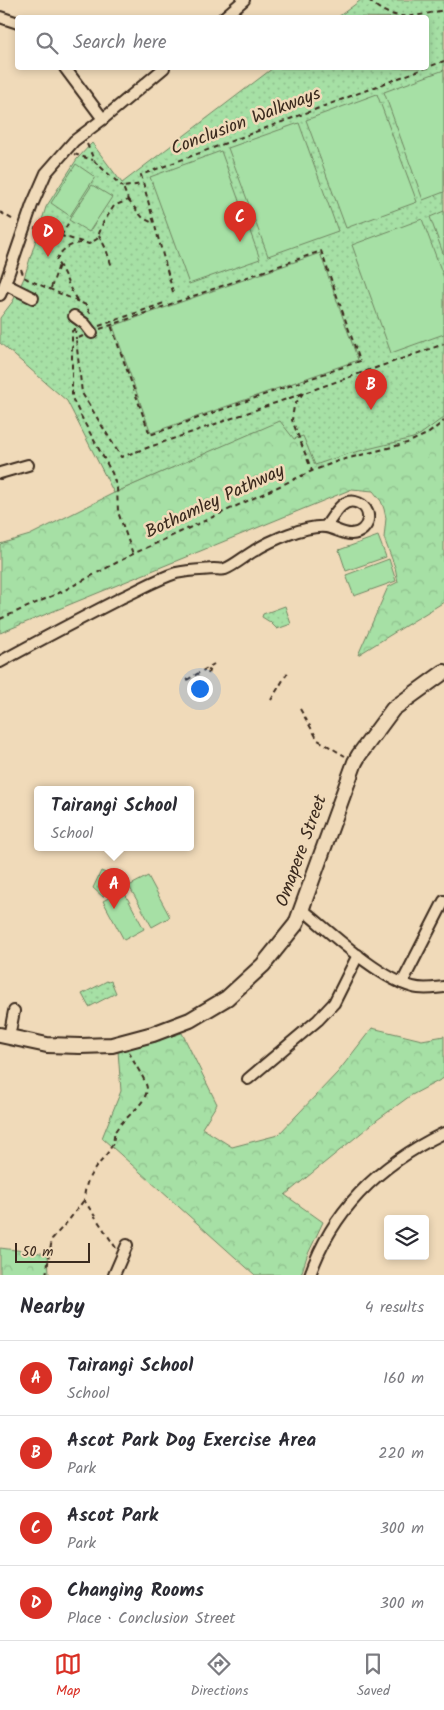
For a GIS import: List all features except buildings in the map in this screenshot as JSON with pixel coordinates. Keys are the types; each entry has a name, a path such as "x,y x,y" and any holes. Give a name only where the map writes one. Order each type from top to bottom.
{"main road":[{"name":"Omapere Street","path":"5,1036 47,1045 112,1045 153,1034 190,1020 227,998 263,965 296,924 355,762 393,709 444,672"}],"street":[{"path":"226,15 244,0"},
{"path":"0,17 15,22"},
{"path":"66,70 103,119"},
{"path":"0,295 32,205 46,173 74,141 162,70"},
{"path":"5,284 33,298"},
{"path":"73,320 96,328"},
{"path":"0,473 28,465"},
{"path":"0,662 108,604 171,575 189,571 224,570 256,550 294,532 325,527"},
{"path":"402,983 444,901"},
{"path":"302,909 378,970 413,987 426,989 444,986"},
{"path":"248,1079 318,1020 334,1002 358,955"},
{"path":"5,1036 14,1011"},
{"path":"310,1275 323,1245 351,1203 387,1167 422,1144 444,1133"},
{"path":"114,1275 127,1244"}],"path":[{"path":"370,0 380,10 390,15"},
{"path":"415,15 444,10"},
{"name":"Conclusion Walkways","path":"429,67 444,61"},
{"name":"Conclusion Walkways","path":"142,184 140,175 420,70"},
{"path":"83,146 87,143 94,160 104,172 123,187 128,200 143,218 153,223"},
{"path":"69,158 78,150"},
{"path":"74,154 94,160"},
{"path":"123,187 142,184 172,292"},
{"path":"78,302 56,261 58,254 72,245 92,242 99,235 103,223 114,206 128,200"},
{"path":"0,212 26,225 66,236 83,243"},
{"path":"61,236 69,222"},
{"path":"99,235 106,248 112,267"},
{"path":"96,328 111,325 321,251 360,361 150,435 111,325"},
{"path":"51,289 59,265"},
{"path":"21,268 24,277 88,306 93,318"},
{"path":"76,338 96,328 167,302"},
{"path":"73,320 82,393 121,457 444,344"},
{"path":"75,329 72,331 72,398 112,473 117,488 118,512 133,554"},
{"path":"303,393 294,406 292,420 312,471"},
{"name":"Bothamley Pathway","path":"0,619 61,592 133,554 312,471 338,461 407,443 429,433 444,421"},
{"path":"187,680 213,665 208,674"},
{"path":"271,700 288,672"},
{"path":"300,709 318,740 355,762"},
{"path":"46,1275 52,1239 84,1200 90,1175 114,1142 115,1132 134,1113 147,1090 131,1059 126,1041"},
{"path":"84,1200 116,1249 122,1255"}],"green space":[{"path":"361,0 444,0 444,417 413,438 347,454 315,465 303,436 294,439 280,421 114,493 67,401 0,343 0,318 13,301 24,278 46,207 77,159 92,143 122,183 270,70 429,70 429,15 341,15"},
{"path":"444,70 444,192 423,200 384,92"},
{"path":"377,94 417,202 346,228 306,120"},
{"path":"299,123 338,231 268,256 228,148"},
{"path":"221,151 260,259 189,284 150,177"},
{"path":"76,164 95,177 70,216 51,203"},
{"path":"92,185 112,197 89,232 69,220"},
{"path":"444,211 444,256 430,217"},
{"path":"422,219 444,278 444,334 391,353 352,245"},
{"path":"320,253 358,360 151,433 113,326"},
{"path":"444,393 444,602 358,655 388,587 398,582 395,567 384,538 386,518 381,501 373,491 352,489 0,633 0,544 30,535 114,493 280,420"},
{"path":"378,536 386,557 346,571 339,550"},
{"path":"389,559 396,581 354,596 346,575"},
{"path":"285,606 291,624 277,629 262,617 263,614"},
{"path":"101,871 113,876 103,897 93,888"},
{"path":"148,876 170,917 152,927 129,886"},
{"path":"123,890 144,929 124,940 103,901"},
{"path":"107,981 111,981 116,993 89,1007 82,994"},
{"path":"372,1028 422,1040 444,1036 444,1078 410,1096 377,1120 285,1195 323,1222 307,1256 301,1275 255,1275 102,1138 121,1091 118,1051 182,1033 217,1104 202,1128 232,1147 278,1135 338,1072"},
{"path":"0,1248 48,1254 49,1275 0,1275"}],"place":[{"name":"Ascot Park","path":"240,242"},
{"name":"Changing Rooms","path":"48,257"},
{"name":"Ascot Park Dog Exercise Area","path":"371,410"},
{"name":"Tairangi School","path":"114,909"}]}
